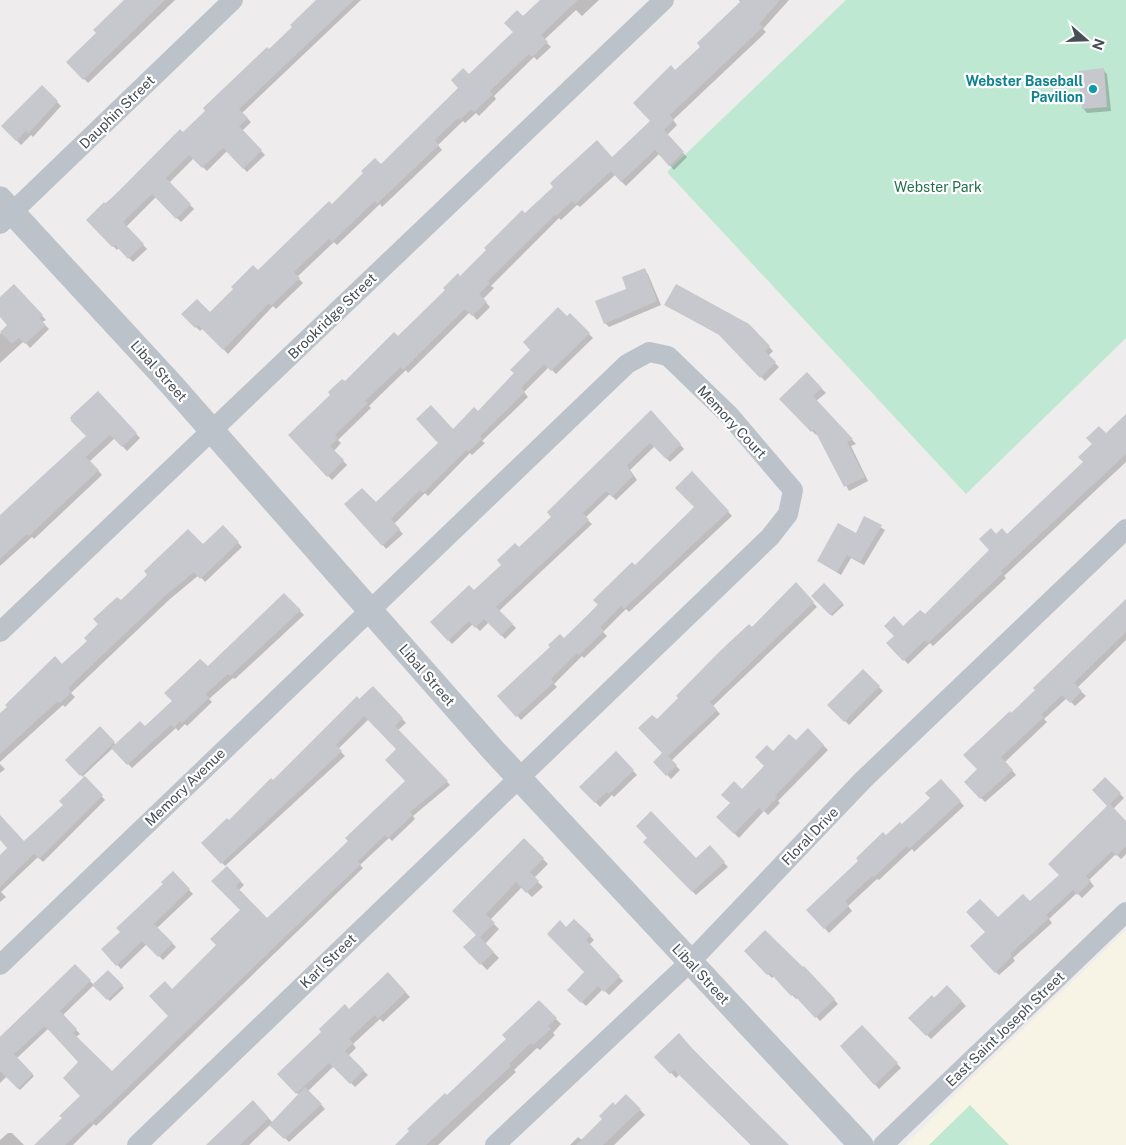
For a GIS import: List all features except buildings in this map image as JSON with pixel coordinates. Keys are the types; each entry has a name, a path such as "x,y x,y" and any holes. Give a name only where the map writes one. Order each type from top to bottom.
{"street":[{"name":"Dauphin Street","path":"4,212 233,0"},
{"name":"Brookridge Street","path":"0,632 664,0"},
{"name":"Libal Street","path":"4,212 212,430 519,778 861,1145"},
{"name":"Memory Court","path":"370,610 627,364 649,352 668,356 730,416 793,490 788,514 770,537 519,778"},
{"name":"Floral Drive","path":"495,1145 690,962 863,780 1126,529"},
{"name":"Memory Avenue","path":"0,965 370,610"},
{"name":"Karl Street","path":"137,1145 519,778"},
{"name":"East Saint Joseph Street","path":"883,1145 1126,912"}],"shaded area":[{"path":"1126,930 1126,1145 905,1145 958,1092"}],"green space":[{"name":"Webster Park","path":"846,0 1126,0 1126,338 966,494 667,172"},
{"path":"970,1105 1009,1145 929,1145"}],"place":[{"name":"Webster Baseball Pavilion","path":"1093,89"}]}
